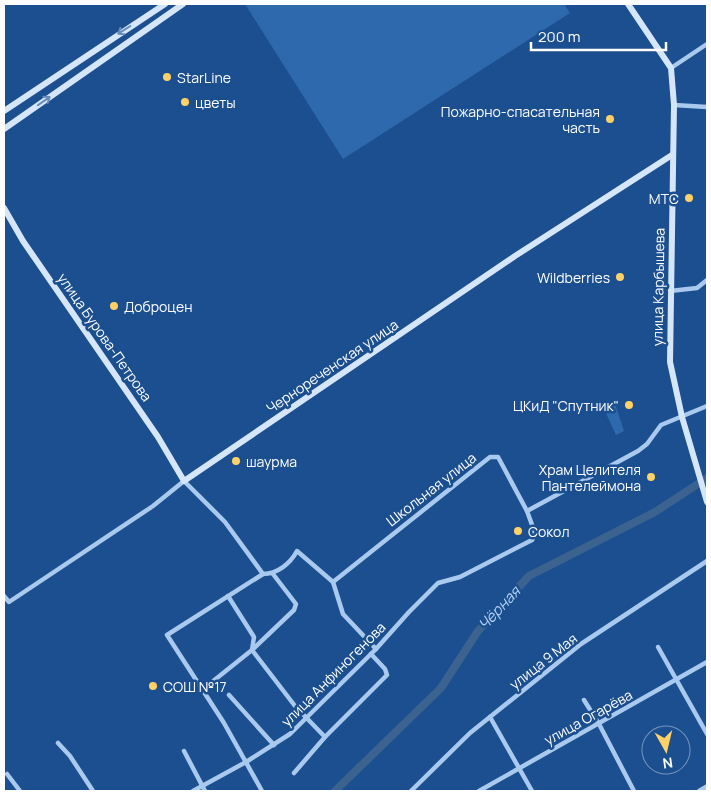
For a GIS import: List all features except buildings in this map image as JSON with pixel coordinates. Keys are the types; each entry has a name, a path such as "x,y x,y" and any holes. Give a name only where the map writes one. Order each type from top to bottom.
{"main road":[{"path":"4,111 108,40 165,4"},
{"path":"4,129 183,4"},
{"path":"628,4 671,68"},
{"path":"108,40 115,52"},
{"name":"улица Карбышева","path":"671,68 674,105 670,362 682,417 707,502"},
{"name":"Чернореченская улица","path":"184,481 516,256 672,155"},
{"name":"улица Бурова-Петрова","path":"4,208 23,241 158,437 184,481"}],"street":[{"path":"671,68 707,44"},
{"path":"674,105 707,107"},
{"path":"670,292 697,288 707,280"},
{"path":"527,511 638,451 647,444 661,425 707,406"},
{"name":"Школьная улица","path":"333,582 490,457 498,457 527,511"},
{"path":"184,481 225,522 263,574"},
{"name":"Чернореченская улица","path":"4,596 9,602 153,506 184,481"},
{"name":"улица Анфиногенова","path":"193,791 274,745 306,719 376,649 434,587 456,575 460,577 532,540 535,533 527,511"},
{"path":"262,791 202,690 167,636 263,574 273,574 292,560 297,551 333,582 343,614 376,649"},
{"name":"улица 9 Мая","path":"411,791 490,717 581,644 707,560"},
{"path":"202,690 252,650 294,610 296,604 273,574"},
{"path":"228,596 254,637 252,650 306,719 324,737"},
{"path":"254,637 267,635"},
{"path":"658,647 707,734"},
{"path":"294,773 324,737 387,675 385,669 371,654"},
{"name":"улица Огарёва","path":"479,791 707,662"},
{"path":"229,695 274,745"},
{"path":"584,700 599,724 634,791"},
{"path":"490,717 532,791"},
{"path":"58,742 70,756 93,791"},
{"path":"184,751 205,791"},
{"path":"7,774 20,791"},
{"path":"416,786 422,791"},
{"path":"700,791 707,788"}],"shaded area":[{"path":"245,4 564,4 570,13 343,159"},
{"path":"615,404 624,431 616,435 604,409"}],"waterway":[{"name":"Чёрная","path":"335,791 441,688 478,631 529,576 655,512 707,478"}],"place":[{"name":"StarLine","path":"167,77"},
{"name":"цветы","path":"185,102"},
{"name":"Пожарно-спасательная часть","path":"610,119"},
{"name":"МТС","path":"689,198"},
{"name":"Wildberries","path":"620,277"},
{"name":"Доброцен","path":"114,306"},
{"name":"ЦКиД \"Спутник\"","path":"629,405"},
{"name":"шаурма","path":"236,461"},
{"name":"Храм Целителя Пантелеймона","path":"651,477"},
{"name":"Сокол","path":"518,531"},
{"name":"СОШ №17","path":"153,686"}]}
